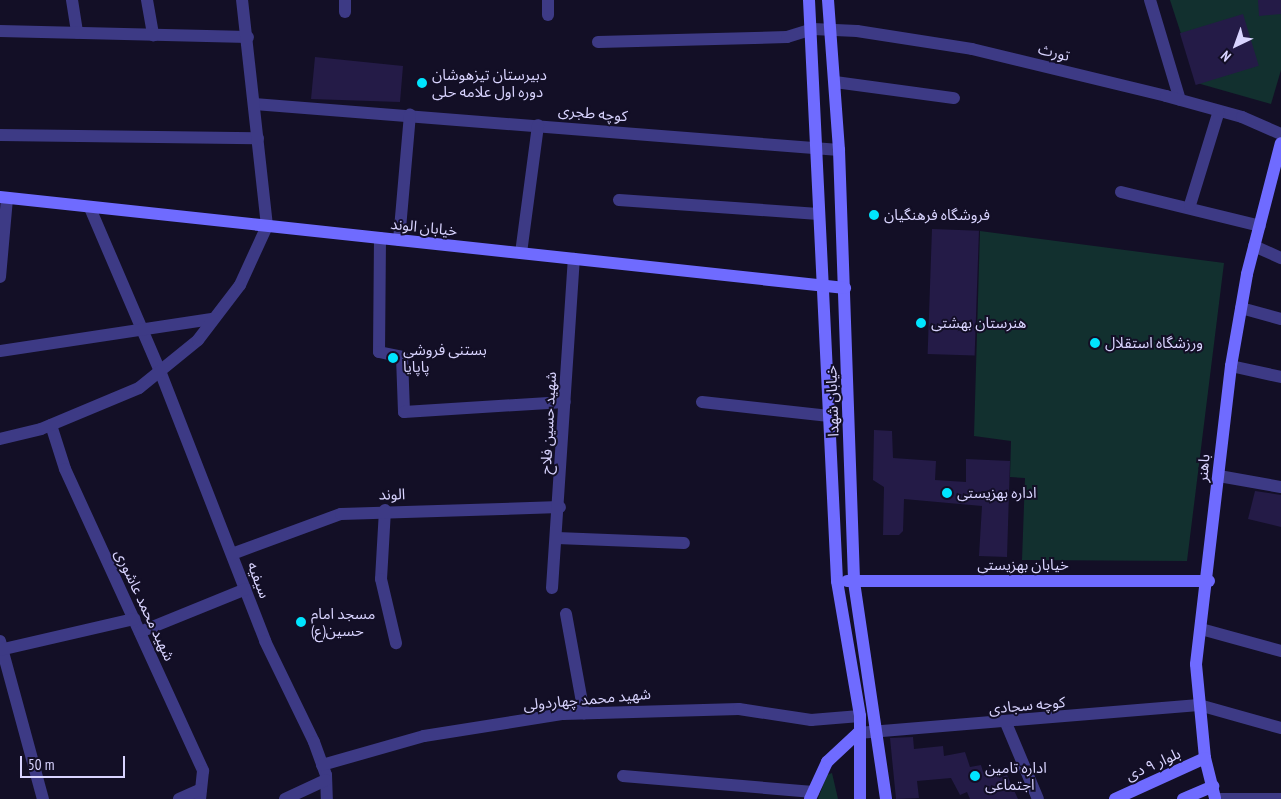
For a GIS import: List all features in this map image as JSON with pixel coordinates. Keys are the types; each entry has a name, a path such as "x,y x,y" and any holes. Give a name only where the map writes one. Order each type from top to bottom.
{"street":[{"path":"72,0 77,33"},
{"path":"147,0 153,35"},
{"path":"0,439 51,425 138,388 198,340 240,284 267,226 248,37 242,0"},
{"path":"548,0 548,15"},
{"name":"خیابان شهدا","path":"810,0 813,29 815,149 837,582 860,716 858,733 860,799"},
{"name":"خیابان شهدا","path":"828,0 839,150 854,582 879,733 886,799"},
{"path":"1150,0 1180,100"},
{"name":"تورث","path":"598,42 787,37 813,29 831,29 972,49 1180,100 1219,111 1281,134"},
{"path":"0,31 248,37"},
{"path":"835,82 954,98"},
{"name":"کوچه طجری","path":"254,104 410,114 839,150"},
{"path":"1190,205 1219,111"},
{"path":"399,240 410,114"},
{"path":"521,253 538,125"},
{"path":"0,135 258,138"},
{"name":"باهنر","path":"1215,794 1205,758 1196,664 1208,581 1231,366 1254,246 1281,147"},
{"path":"1121,192 1190,205 1260,226"},
{"path":"0,277 3,198"},
{"name":"خیابان الوند","path":"3,198 845,288"},
{"path":"619,200 819,214"},
{"name":"سیفیه","path":"90,208 160,371 246,589 322,765 326,780 327,799"},
{"path":"380,238 379,352 402,356 404,412 565,402"},
{"path":"1254,246 1281,258"},
{"name":"شهید حسین فلاح","path":"552,588 560,507 574,259"},
{"path":"1241,308 1281,319"},
{"path":"0,351 212,319"},
{"path":"1231,366 1281,378"},
{"path":"702,402 829,416"},
{"name":"شهید محمد عاشوری","path":"51,425 66,469 203,771 201,794"},
{"path":"1219,476 1281,487"},
{"name":"الوند","path":"232,554 342,514 385,510 560,507"},
{"path":"385,510 381,579 396,643"},
{"path":"557,538 684,543"},
{"name":"خیابان بهزیستی","path":"837,582 1208,581"},
{"path":"140,632 246,589"},
{"path":"566,614 584,713"},
{"path":"43,799 0,647 134,620"},
{"path":"1201,629 1281,651"},
{"path":"1199,705 1281,728"},
{"name":"کوچه سجادی","path":"858,733 1006,723 1199,705"},
{"name":"شهید محمد چهاردولی","path":"322,765 424,736 584,713 739,709 811,720 860,716"},
{"path":"1006,723 1038,799"},
{"path":"623,776 811,796 827,762 858,733"},
{"name":"بلوار ۹ دی","path":"1115,799 1205,758"},
{"path":"285,799 326,780"},
{"path":"179,799 201,794"},
{"path":"1183,799 1215,794 1281,799"}],"green space":[{"path":"1170,0 1281,0 1281,70 1271,104 1197,83"},
{"name":"ورزشگاه استقلال","path":"980,231 1224,263 1187,561 1022,560 1025,478 1010,477 1011,441 974,436"},
{"path":"832,773 838,799 818,799 827,775"}],"building":[{"path":"1258,0 1281,0 1281,14 1259,16"},
{"path":"1243,14 1259,66 1196,85 1180,33"},
{"path":"315,57 403,66 400,102 311,99"},
{"path":"932,229 979,231 975,356 928,354"},
{"name":"اداره بهزیستی","path":"874,430 892,431 893,458 936,461 935,480 966,482 966,459 1010,461 1007,557 979,556 982,506 904,499 903,531 899,535 883,535 884,487 873,480"},
{"path":"1255,491 1281,495 1281,527 1248,519"},
{"path":"913,737 914,749 943,746 944,756 965,752 970,767 981,765 983,772 995,769 999,778 1007,775 1018,799 970,799 967,792 960,795 951,778 917,781 919,798 896,799 890,738"}],"place":[{"name":"دبیرستان تیزهوشان دوره اول علامه حلی","path":"422,83"},
{"name":"فروشگاه فرهنگیان","path":"874,215"},
{"name":"هنرستان بهشتی","path":"921,323"},
{"name":"ورزشگاه استقلال","path":"1095,343"},
{"name":"بستنی فروشی پاپایا","path":"393,358"},
{"name":"اداره بهزیستی","path":"947,493"},
{"name":"مسجد امام حسین(ع)","path":"301,622"},
{"name":"اداره تامین اجتماعی","path":"975,776"}]}
